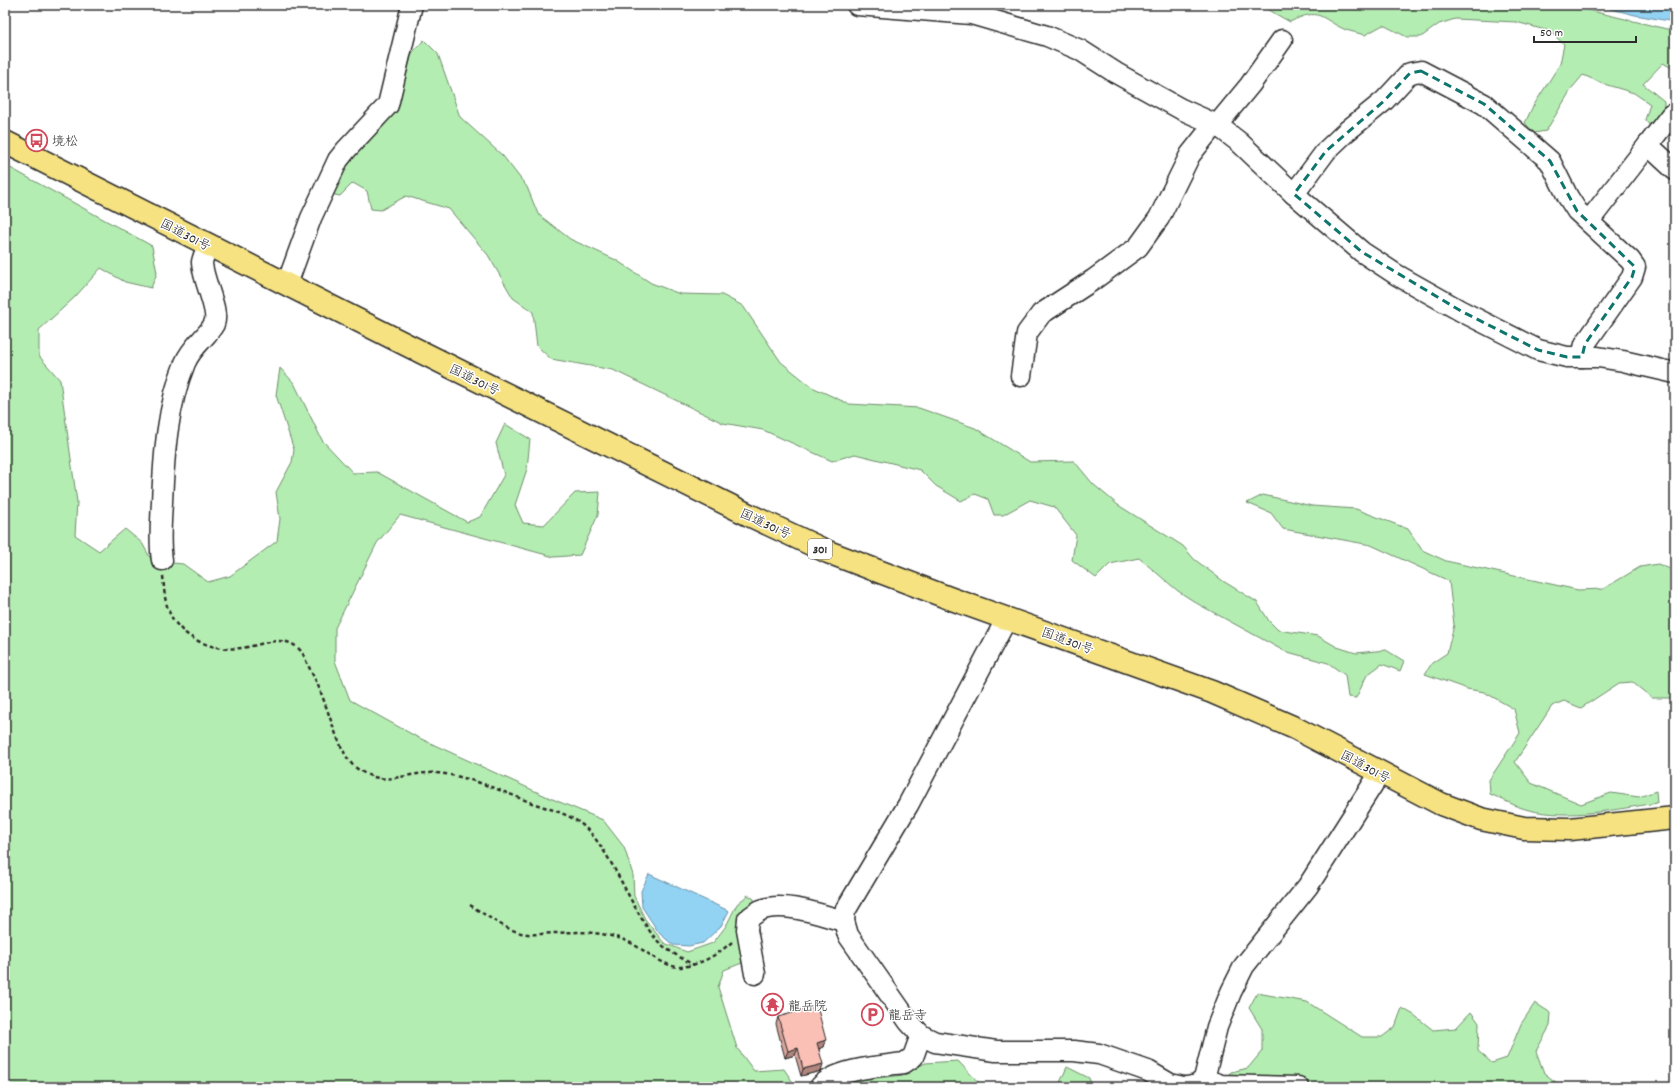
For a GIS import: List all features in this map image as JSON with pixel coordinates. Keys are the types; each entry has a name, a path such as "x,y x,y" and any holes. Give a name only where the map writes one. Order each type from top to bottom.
{"highway":[{"name":"国道301号","path":"5,142 742,512 821,549 949,598 1212,692 1295,728 1441,804 1481,819 1524,828 1570,830 1675,818"}],"street":[{"path":"287,284 311,218 338,160 388,105 412,5"},
{"path":"857,5 971,14 1047,36 1080,50 1116,73 1181,110 1217,126 1239,142 1294,194 1362,252 1416,286 1538,350 1567,357 1623,361 1675,373"},
{"path":"1021,376 1028,333 1041,314 1093,280 1138,247 1159,218 1190,154 1209,131 1217,126 1250,85 1282,40"},
{"path":"1294,194 1326,151 1347,131 1384,101 1410,73 1421,71 1484,104 1550,161 1568,197 1577,211 1630,260 1635,267 1632,277 1585,344 1582,357"},
{"path":"1589,221 1671,115"},
{"path":"1648,145 1675,170"},
{"path":"162,560 160,547 163,488 168,425 173,399 185,362 193,348 214,324 214,312 204,279 202,262 208,245"},
{"path":"1007,618 908,805 845,911 844,921 848,936 909,1022 921,1035 935,1042 996,1051 1074,1052 1099,1054 1148,1071 1170,1084 1184,1087"},
{"path":"1298,1087 1196,1083 1217,1026 1244,966 1308,886 1380,773"},
{"path":"755,974 746,930 748,919 762,910 784,908 807,911 844,921"},
{"path":"820,1087 824,1082 836,1075 904,1063 913,1057 921,1035"}],"path":[{"path":"162,560 166,603 176,625 191,638 216,647 241,648 270,640 282,641 287,642 301,650 322,694 338,740 353,766 371,777 377,778 397,779 418,773 438,773 478,783 563,814 580,823 594,838 640,916 656,939 679,957 694,965"},
{"path":"470,906 490,918 521,933 599,933 625,940 663,962 680,967 694,965 717,955 746,930"}],"highlighted area":[{"path":"1421,71 1484,104 1550,161 1577,211 1635,267 1632,277 1585,344 1582,357 1567,357 1538,350 1461,311 1362,252 1294,194 1326,151 1384,101 1410,73"}],"green space":[{"path":"1241,5 1567,5 1675,31 1675,70 1663,63 1643,84 1664,101 1664,109 1651,127 1645,120 1650,104 1634,93 1604,84 1583,75 1572,88 1546,131 1534,133 1525,123 1532,108 1560,64 1564,44 1549,31 1516,22 1455,19 1439,24 1421,37 1407,37 1383,25 1365,35 1346,30 1320,16 1308,15 1290,22 1267,9"},
{"path":"424,40 438,54 460,117 503,156 527,187 538,214 570,239 616,260 651,283 680,294 722,295 743,306 781,362 812,387 849,404 919,408 975,428 1030,462 1074,461 1093,484 1118,505 1183,546 1194,559 1223,581 1257,602 1269,621 1278,630 1318,636 1337,647 1356,653 1386,650 1404,661 1400,671 1382,664 1367,675 1356,698 1348,697 1345,675 1328,663 1284,651 1198,604 1178,591 1139,558 1110,564 1096,578 1072,560 1076,535 1054,507 1030,500 1003,515 994,515 988,499 975,494 961,501 936,486 920,470 855,454 832,461 763,430 723,423 613,370 551,359 537,346 533,312 513,298 488,255 449,209 406,196 381,210 371,209 367,191 353,183 340,196 330,194 349,154 378,131 398,104 412,53"},
{"path":"5,165 152,246 157,273 151,288 125,282 101,268 75,297 39,330 39,356 60,380 77,502 75,535 99,551 125,529 142,543 152,561 183,564 208,582 230,576 277,541 280,519 276,492 292,462 294,450 276,395 280,368 294,383 322,440 353,473 377,472 467,522 480,517 504,475 496,443 505,424 530,439 527,469 515,505 523,523 544,525 575,493 600,492 598,515 580,555 554,557 400,515 377,543 335,628 335,661 350,700 417,737 550,798 603,820 624,847 633,875 634,896 645,919 664,943 687,952 713,943 726,926 737,904 748,895 754,899 759,935 742,963 724,970 718,987 737,1048 754,1071 784,1069 796,1087 5,1087"},
{"path":"1263,495 1312,506 1356,509 1408,529 1422,550 1446,561 1578,590 1603,589 1640,567 1658,564 1675,571 1675,696 1672,698 1652,698 1632,682 1619,683 1581,708 1564,701 1552,706 1515,762 1531,783 1581,804 1611,793 1639,797 1656,791 1657,803 1577,814 1560,814 1544,813 1524,809 1490,794 1489,780 1520,733 1514,709 1484,692 1467,689 1425,674 1432,663 1447,653 1454,625 1449,581 1371,545 1283,529 1271,513 1247,503"},
{"path":"1257,993 1307,1002 1362,1037 1382,1037 1395,1027 1402,1008 1414,1015 1433,1030 1456,1028 1471,1012 1479,1023 1478,1051 1492,1063 1507,1058 1521,1024 1535,1003 1551,1013 1550,1026 1536,1051 1544,1073 1562,1087 1215,1087 1231,1072 1248,1068 1262,1051 1262,1029 1249,1008"},
{"path":"958,1061 983,1087 841,1087 849,1081 904,1075 925,1063"},
{"path":"1067,1067 1089,1078 1092,1087 1058,1087"}],"water":[{"path":"1595,5 1675,5 1675,22 1635,15"},
{"path":"649,874 729,911 721,926 703,943 689,946 673,945 659,933 642,907 641,891"}],"building":[{"path":"817,1006 826,1040 817,1043 823,1064 803,1069 798,1048 788,1051 778,1017"}],"place":[{"name":"境松","path":"37,140"},
{"name":"龍岳院","path":"772,1005"},
{"name":"龍岳寺","path":"873,1014"}]}
